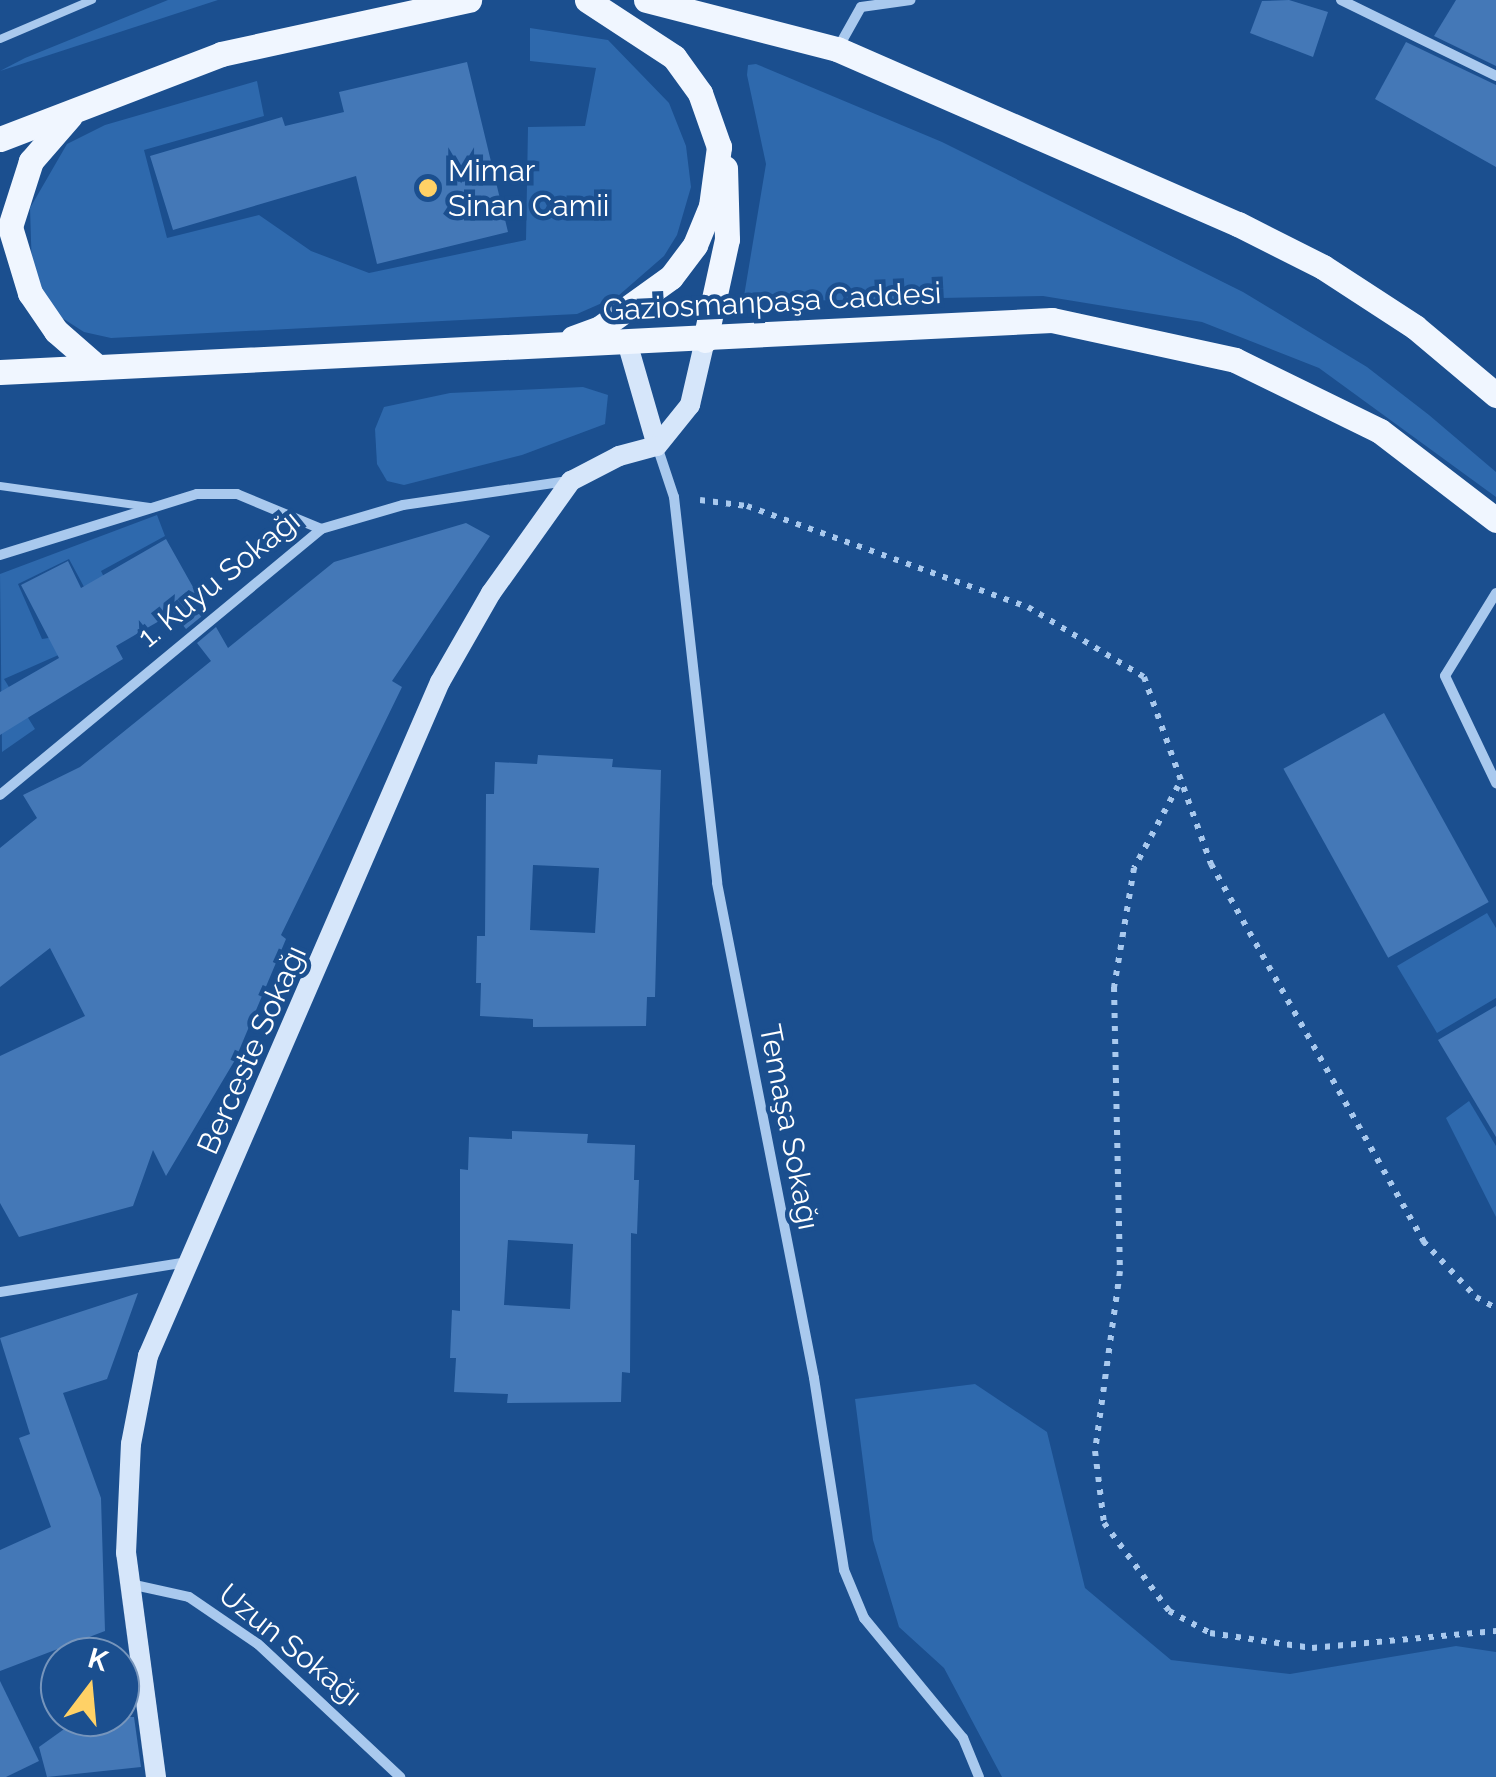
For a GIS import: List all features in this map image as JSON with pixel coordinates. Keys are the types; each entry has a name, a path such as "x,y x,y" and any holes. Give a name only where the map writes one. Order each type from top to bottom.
{"main road":[{"path":"0,139 221,54 469,0"},
{"path":"587,0 674,57 700,93 719,147 730,210 705,340"},
{"path":"646,0 837,49 1323,267 1414,326 1496,396"},
{"path":"77,108 31,161 10,227 30,293 56,331 95,366"},
{"path":"549,346 600,328 672,277 711,206 719,147"},
{"name":"Gaziosmanpaşa Caddesi","path":"0,372 1052,320 1148,337 1235,360 1315,396 1380,431 1496,520"}],"street":[{"path":"837,49 862,7 912,0"},
{"path":"1341,0 1496,76"},
{"path":"657,446 690,404 705,340"},
{"path":"627,342 657,446"},
{"name":"Berceste Sokağı","path":"156,1777 130,1584 131,1444 148,1356 312,990 440,682 491,593 571,481 619,456 657,446"},
{"name":"Temaşa Sokağı","path":"657,446 674,497 717,884 814,1378 844,1570 864,1618 963,1738 979,1777"},
{"name":"1. Kuyu Sokağı","path":"0,795 321,529 402,504 571,481"},
{"path":"0,555 197,494 237,494 321,529"},
{"path":"1496,593 1445,676 1496,782"},
{"path":"0,1292 188,1262"},
{"name":"Uzun Sokağı","path":"130,1584 189,1597 258,1644 400,1777"}],"lane":[{"path":"0,39 92,0"},
{"path":"0,486 150,507"}],"path":[{"path":"674,497 748,506 1028,607 1144,677 1172,747 1178,784 1211,864 1423,1241 1476,1297 1496,1308"},
{"path":"1178,784 1134,868 1114,988 1120,1272 1095,1451 1104,1523 1169,1611 1210,1633 1312,1648 1496,1632"}],"shaded area":[{"path":"168,0 218,0 0,71 25,58"},
{"path":"530,28 608,40 669,103 686,146 691,187 677,235 664,256 618,296 577,314 111,338 84,332 59,316 32,272 30,208 67,144 105,125 257,81 264,116 144,150 167,238 259,215 311,251 369,273 526,240 528,127 585,126 596,68 530,61"},
{"path":"756,64 942,142 1243,292 1367,367 1429,415 1496,472 1496,497 1319,368 1202,322 1043,296 743,302 766,164 747,75 748,65"},
{"path":"583,387 608,395 605,424 522,455 404,485 387,481 377,464 375,429 384,407 450,393"},
{"path":"157,515 165,536 101,571 130,630 97,611 69,559 18,584 42,639 55,637 63,653 4,679 35,729 2,752 0,574"},
{"path":"1487,913 1496,928 1496,998 1437,1033 1397,966"},
{"path":"1469,1101 1496,1146 1496,1217 1446,1118"},
{"path":"975,1384 1047,1432 1085,1588 1171,1660 1290,1674 1456,1646 1496,1652 1496,1777 1002,1777 944,1668 899,1627 873,1540 855,1399"}],"building":[{"path":"1289,0 1328,12 1313,57 1250,33 1262,1"},
{"path":"1456,0 1496,0 1496,66 1434,36"},
{"path":"1406,42 1496,85 1496,167 1375,99"},
{"name":"Mimar Sinan Camii","path":"467,62 508,232 377,264 356,176 173,230 150,156 282,117 285,126 344,112 339,92"},
{"path":"466,523 490,536 392,681 402,687 281,935 286,939 235,1060 166,1176 153,1150 133,1206 19,1237 0,1203 0,1056 85,1016 50,948 0,987 0,848 37,818 23,795 80,767 211,661 197,643 216,627 228,648 334,562"},
{"path":"166,539 207,612 186,629 173,613 116,646 123,659 0,735 0,692 59,658 21,585 68,561 81,588"},
{"path":"1384,713 1489,902 1388,958 1283,769"},
{"path":"538,755 613,759 612,767 661,770 655,997 647,997 646,1026 533,1027 533,1019 480,1016 477,936 485,936 486,794 494,794 495,762 537,764","holes":["533,865 599,868 595,933 530,930"]},
{"path":"1496,1006 1496,1137 1438,1040"},
{"path":"512,1131 588,1134 587,1143 635,1145 634,1180 639,1180 637,1234 631,1233 630,1373 622,1372 621,1402 507,1403 508,1394 454,1392 456,1358 450,1358 452,1310 460,1311 460,1169 468,1170 469,1137 512,1139","holes":["508,1240 573,1244 570,1309 504,1305"]},
{"path":"138,1293 107,1379 63,1393 101,1498 105,1631 89,1637 40,1637 40,1656 0,1671 0,1550 51,1527 19,1438 30,1434 0,1338"},
{"path":"0,1681 39,1761 6,1777 0,1777"},
{"path":"53,1737 137,1737 141,1767 47,1777 39,1747"}],"place":[{"name":"Mimar Sinan Camii","path":"428,188"}]}
